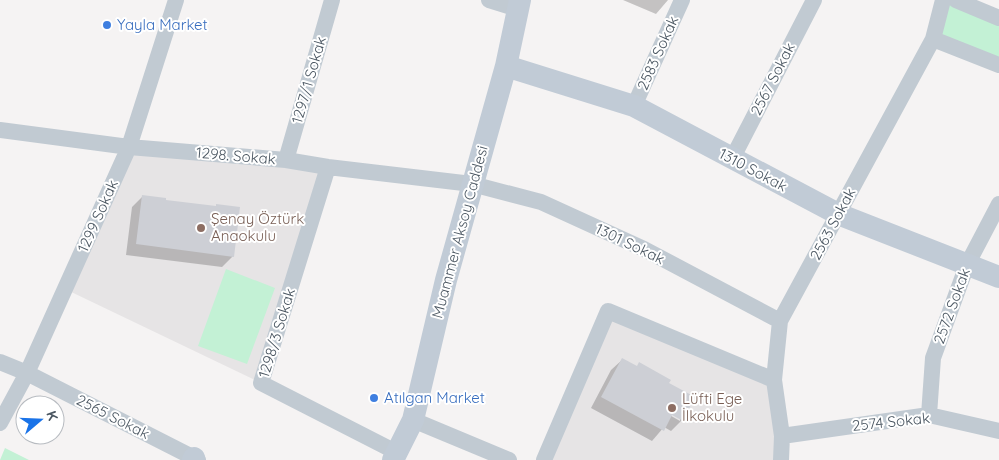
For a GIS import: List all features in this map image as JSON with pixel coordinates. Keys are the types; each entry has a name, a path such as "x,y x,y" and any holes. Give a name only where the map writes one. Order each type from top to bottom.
{"street":[{"name":"1299 Sokak","path":"0,423 27,373 129,147 176,0"},
{"name":"1297/1 Sokak","path":"286,160 332,0"},
{"path":"489,0 519,4"},
{"name":"2583 Sokak","path":"634,106 682,0"},
{"name":"2567 Sokak","path":"732,159 814,0"},
{"name":"2563 Sokak","path":"781,460 782,436 774,380 780,321 933,39 943,0"},
{"path":"956,0 999,18"},
{"name":"Muammer Aksoy Caddesi","path":"394,456 413,420 446,280 506,66 519,4"},
{"path":"933,39 999,65"},
{"name":"1310 Sokak","path":"506,66 634,106 838,214 999,277"},
{"name":"1298. Sokak","path":"0,130 129,147 286,160 328,167 472,184"},
{"name":"1298/3 Sokak","path":"328,167 260,383 394,456"},
{"name":"1301 Sokak","path":"472,184 541,202 644,249 780,321"},
{"name":"2572 Sokak","path":"929,415 933,358 967,265 999,204"},
{"path":"544,460 608,311 774,380"},
{"name":"2565 Sokak","path":"0,362 27,373 195,459"},
{"name":"2574 Sokak","path":"782,436 929,415 999,431"},
{"path":"413,420 510,460"}],"shaded area":[{"name":"Şenay Öztürk Anaokulu","path":"129,147 328,167 261,383 65,289"},
{"name":"Lüfti Ege İlkokulu","path":"608,311 774,380 781,460 544,460"}],"green space":[{"path":"943,0 999,18 999,65 933,39"},
{"path":"226,269 275,288 247,364 198,346"},
{"path":"5,448 29,460 0,460"}],"building":[{"path":"142,195 166,198 166,200 240,207 234,257 136,244"},
{"path":"622,358 637,366 639,362 671,380 669,383 695,397 683,421 672,415 664,431 601,397"}],"place":[{"name":"Yayla Market","path":"107,25"},
{"name":"Şenay Öztürk Anaokulu","path":"201,228"},
{"name":"Atılgan Market","path":"374,398"},
{"name":"Lüfti Ege İlkokulu","path":"672,408"}]}
